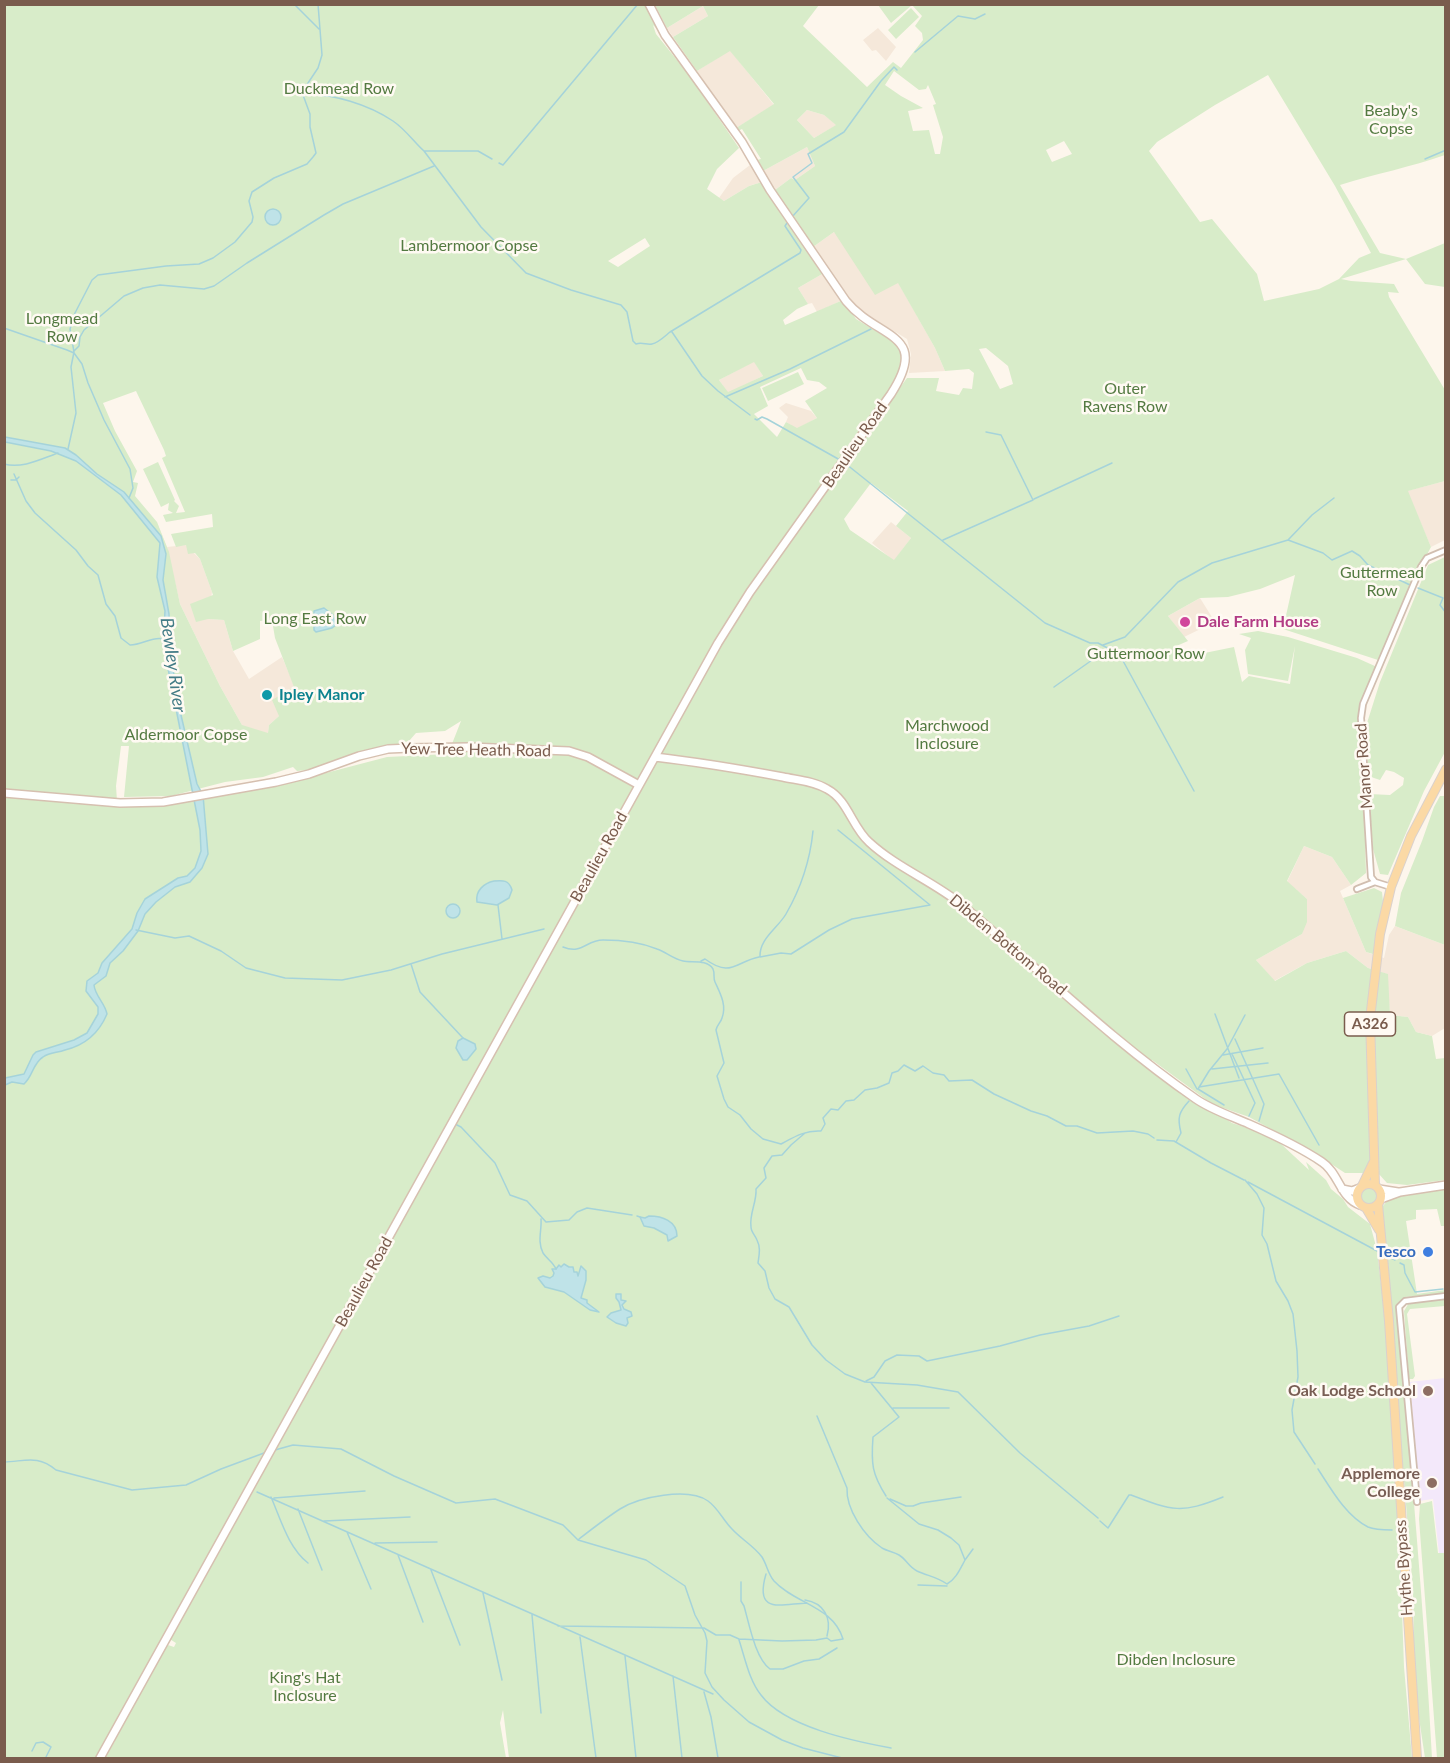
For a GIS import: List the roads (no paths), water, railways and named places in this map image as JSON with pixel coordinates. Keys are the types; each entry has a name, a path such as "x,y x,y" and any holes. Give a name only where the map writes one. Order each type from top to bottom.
{"main road":[{"name":"A326","path":"1377,1187 1373,1162 1375,1138 1370,1019 1380,934 1391,887 1411,836 1446,769"},
{"name":"A326","path":"1361,1187 1373,1162"},
{"path":"1368,1184 1377,1187 1380,1202 1373,1208 1363,1206 1357,1195 1361,1187 1368,1184"},
{"name":"Hythe Bypass","path":"1380,1202 1417,1758"},
{"name":"Hythe Bypass","path":"1363,1206 1381,1234"}],"street":[{"name":"Beaulieu Road","path":"100,1758 639,785 739,610 903,375 906,358 904,351 896,340 858,315 846,302 770,190 742,142 665,35 649,4"},
{"name":"Manor Road","path":"1375,882 1371,877 1364,786 1361,718 1363,704 1421,567 1427,558 1446,550"},
{"name":"Yew Tree Heath Road","path":"4,793 120,803 163,802 276,782 309,774 359,756 410,748 569,751 588,757 639,785"},
{"name":"Dibden Bottom Road","path":"655,757 793,779 821,786 834,793 843,802 856,828 870,844 961,903 1125,1044 1197,1100 1323,1162 1352,1202 1363,1206"},
{"path":"1357,889 1375,882 1391,887"},
{"path":"1380,1202 1400,1192 1446,1185"},
{"path":"1342,1189 1352,1191 1361,1187"},
{"path":"1377,1187 1400,1192"},
{"path":"1417,1502 1400,1307 1405,1301 1446,1296"}],"water":[{"path":"273,209 279,211 281,217 279,223 273,225 267,223 265,217 267,211"},
{"path":"5,437 65,448 124,492 161,536 166,554 163,580 169,614 170,648 178,702 197,784 203,795 208,854 202,868 190,882 175,887 145,914 138,931 123,951 110,963 106,976 94,985 107,1014 96,1032 73,1048 43,1057 24,1084 12,1082 5,1085 5,1078 24,1074 36,1052 74,1040 87,1033 98,1014 98,1007 86,991 87,981 98,973 102,963 132,929 145,899 178,878 187,876 195,868 201,851 200,830 163,643 165,611 157,577 160,543 121,495 76,461 51,451 5,442"},
{"path":"324,608 333,615 336,625 316,632 314,630 314,611"},
{"path":"494,881 509,884 512,890 509,898 497,905 477,902 477,894 481,888"},
{"path":"453,904 458,906 460,911 458,916 453,918 448,916 446,911 448,906"},
{"path":"463,1038 475,1044 476,1049 467,1060 463,1060 456,1048 458,1041"},
{"path":"649,1216 668,1220 672,1223 677,1236 668,1241 667,1235 644,1226 640,1217"},
{"path":"564,1264 573,1267 578,1276 581,1266 586,1271 581,1298 587,1300 587,1303 599,1312 590,1310 564,1292 545,1287 538,1278 543,1276 550,1278 554,1273 552,1269"},
{"path":"616,1294 621,1294 621,1300 626,1301 622,1305 624,1309 631,1312 632,1316 627,1318 626,1326 607,1317 621,1310"}],"waterway":[{"path":"294,4 319,29"},
{"path":"68,449 76,413 71,367 74,352 70,329 75,313 92,280 98,275 199,264 213,258 235,242 252,222 249,201 252,192 274,178 307,164 316,153 310,127 310,114 303,95 318,68 322,55 318,4"},
{"path":"499,163 503,165 638,4"},
{"path":"915,52 958,16 975,19 985,14"},
{"path":"792,217 809,198 793,177 812,163 808,154 844,132 881,81 894,67 897,70"},
{"path":"303,95 338,98 373,110 397,124 424,151 478,151 492,159"},
{"path":"1425,159 1446,150"},
{"path":"424,151 481,227 526,273 621,305 627,312 633,341 636,344 657,342 800,253 801,250 785,226 787,223"},
{"path":"74,351 79,346 84,330 124,296 143,288 160,285 204,289 214,286 343,204 434,166"},
{"path":"4,328 74,353 82,364 104,420 130,469 133,488 129,498"},
{"path":"725,397 790,369 871,329"},
{"path":"672,332 702,376 750,415"},
{"path":"755,419 762,417 767,419 840,460"},
{"path":"943,540 1033,500 1001,435 986,432"},
{"path":"4,464 25,464 58,453"},
{"path":"1034,499 1112,463"},
{"path":"846,464 1045,623 1090,643 1098,643 1119,654"},
{"name":"Bewley River","path":"14,474 26,501 35,513 76,550 98,575 106,604 115,616 121,638 130,645 163,639"},
{"path":"11,480 19,477"},
{"path":"1288,540 1312,515 1334,498"},
{"path":"1103,645 1125,637 1178,582 1212,563 1288,540 1323,553 1332,560 1352,551 1368,565 1410,585"},
{"path":"1418,588 1443,598 1440,605 1446,613"},
{"path":"292,625 313,624"},
{"path":"1054,687 1109,648"},
{"path":"1122,659 1194,791"},
{"path":"813,831 807,864 796,894 786,914 765,939 760,957 781,953 791,954 829,930 852,919 930,905 838,830"},
{"path":"498,905 502,939"},
{"path":"136,930 175,938 189,936 221,951 246,968 285,978 342,980 391,970 442,954 544,929"},
{"path":"563,947 575,949 592,942 617,940 651,947 679,960 710,966 714,971 714,980 724,1008 716,1030 724,1063 717,1076 724,1099 728,1107 740,1115 763,1139 781,1144 805,1133 821,1131 825,1124 823,1118 831,1109 838,1110 846,1101 854,1100 865,1090 889,1083 892,1073 904,1065 915,1071 923,1066 933,1073 944,1075 949,1081 972,1080 994,1094 1066,1126 1077,1126 1097,1133 1133,1131 1148,1134 1154,1138"},
{"path":"701,961 705,959 714,965 727,968 759,957"},
{"path":"411,964 420,992 463,1038"},
{"path":"1215,1014 1239,1078"},
{"path":"1224,1105 1198,1089 1227,1049 1245,1015"},
{"path":"1235,1039 1264,1104 1259,1121"},
{"path":"1223,1055 1263,1048"},
{"path":"1232,1054 1255,1103 1249,1116"},
{"path":"1212,1069 1268,1063"},
{"path":"1186,1069 1197,1089"},
{"path":"1199,1087 1279,1074 1319,1145"},
{"path":"1176,1142 1181,1133 1180,1115 1189,1101"},
{"path":"455,1124 461,1127 495,1163 510,1195 527,1201 546,1222 569,1220 577,1212 587,1208 632,1215"},
{"path":"805,1133 782,1155 772,1156 764,1168 766,1178 756,1189 751,1229 759,1246 758,1263 765,1271 769,1288 775,1299 789,1307 812,1345 826,1360 845,1374 865,1382 917,1385 958,1392 1020,1453 1098,1518"},
{"path":"1157,1140 1174,1141 1244,1180"},
{"path":"1245,1180 1257,1194 1264,1208 1262,1235 1267,1244 1276,1281 1293,1314 1298,1377 1292,1410 1294,1432 1315,1464"},
{"path":"1248,1182 1379,1252"},
{"path":"541,1219 541,1249 556,1269"},
{"path":"1387,1256 1395,1260"},
{"path":"1400,1263 1404,1265 1405,1273 1415,1292 1443,1289"},
{"path":"866,1381 874,1377 885,1361 897,1355 919,1356 927,1361 1089,1326 1119,1316"},
{"path":"871,1383 899,1417 873,1437 874,1468 886,1496"},
{"path":"893,1408 949,1408"},
{"path":"817,1416 847,1488 847,1496 853,1513 869,1537 884,1549 899,1555 921,1573 947,1584 950,1582 958,1574 965,1560 959,1545 938,1530 919,1524 887,1498"},
{"path":"275,1450 293,1445 341,1449 394,1476 456,1503 495,1499 563,1525 578,1540 646,1560 685,1586 707,1641 705,1673 712,1687 724,1700 749,1722 782,1740 842,1758"},
{"path":"4,1462 26,1460 44,1462 56,1470 132,1490 186,1485 264,1453"},
{"path":"1318,1469 1340,1501 1360,1522 1374,1529 1392,1530"},
{"path":"274,1498 365,1491"},
{"path":"257,1492 713,1694"},
{"path":"558,1626 704,1628 716,1635 730,1635 739,1639 782,1641 843,1639 831,1619 774,1581 759,1553 732,1529 712,1504 699,1497 676,1494 639,1501 620,1509 579,1539"},
{"path":"1100,1521 1108,1528 1129,1495 1177,1508 1197,1506 1223,1497"},
{"path":"271,1497 290,1541 308,1563"},
{"path":"890,1499 906,1506 913,1506 961,1497"},
{"path":"298,1509 322,1570"},
{"path":"324,1521 410,1517"},
{"path":"347,1532 371,1589"},
{"path":"375,1543 437,1542"},
{"path":"965,1560 973,1549"},
{"path":"398,1555 423,1622"},
{"path":"431,1570 460,1645"},
{"path":"766,1574 763,1587 767,1601 779,1605 807,1603"},
{"path":"741,1582 741,1601 753,1640 760,1657 770,1669 783,1669 804,1661 819,1659 837,1648"},
{"path":"918,1585 947,1586"},
{"path":"483,1593 502,1680"},
{"path":"805,1600 817,1604 825,1612 828,1623 827,1636"},
{"path":"532,1615 541,1713"},
{"path":"580,1637 596,1758"},
{"path":"739,1640 753,1683 761,1695 786,1716 839,1737 891,1748"},
{"path":"625,1656 636,1758"},
{"path":"673,1676 682,1758"},
{"path":"704,1692 718,1758"},
{"path":"32,1751 36,1743 43,1742 51,1747 46,1757"}],"place":[{"name":"Dale Farm House","path":"1185,622"},
{"name":"Ipley Manor","path":"267,695"},
{"name":"Tesco","path":"1428,1252"},
{"name":"Oak Lodge School","path":"1428,1391"},
{"name":"Applemore College","path":"1432,1483"}],"park label":[{"name":"Duckmead Row","path":"339,89"},
{"name":"Beaby's Copse","path":"1391,120"},
{"name":"Lambermoor Copse","path":"469,246"},
{"name":"Longmead Row","path":"62,328"},
{"name":"Outer Ravens Row","path":"1125,398"},
{"name":"Guttermead Row","path":"1382,582"},
{"name":"Long East Row","path":"315,619"},
{"name":"Guttermoor Row","path":"1146,654"},
{"name":"Aldermoor Copse","path":"186,735"},
{"name":"Marchwood Inclosure","path":"947,735"},
{"name":"Dibden Inclosure","path":"1176,1660"},
{"name":"King's Hat Inclosure","path":"305,1687"}]}
